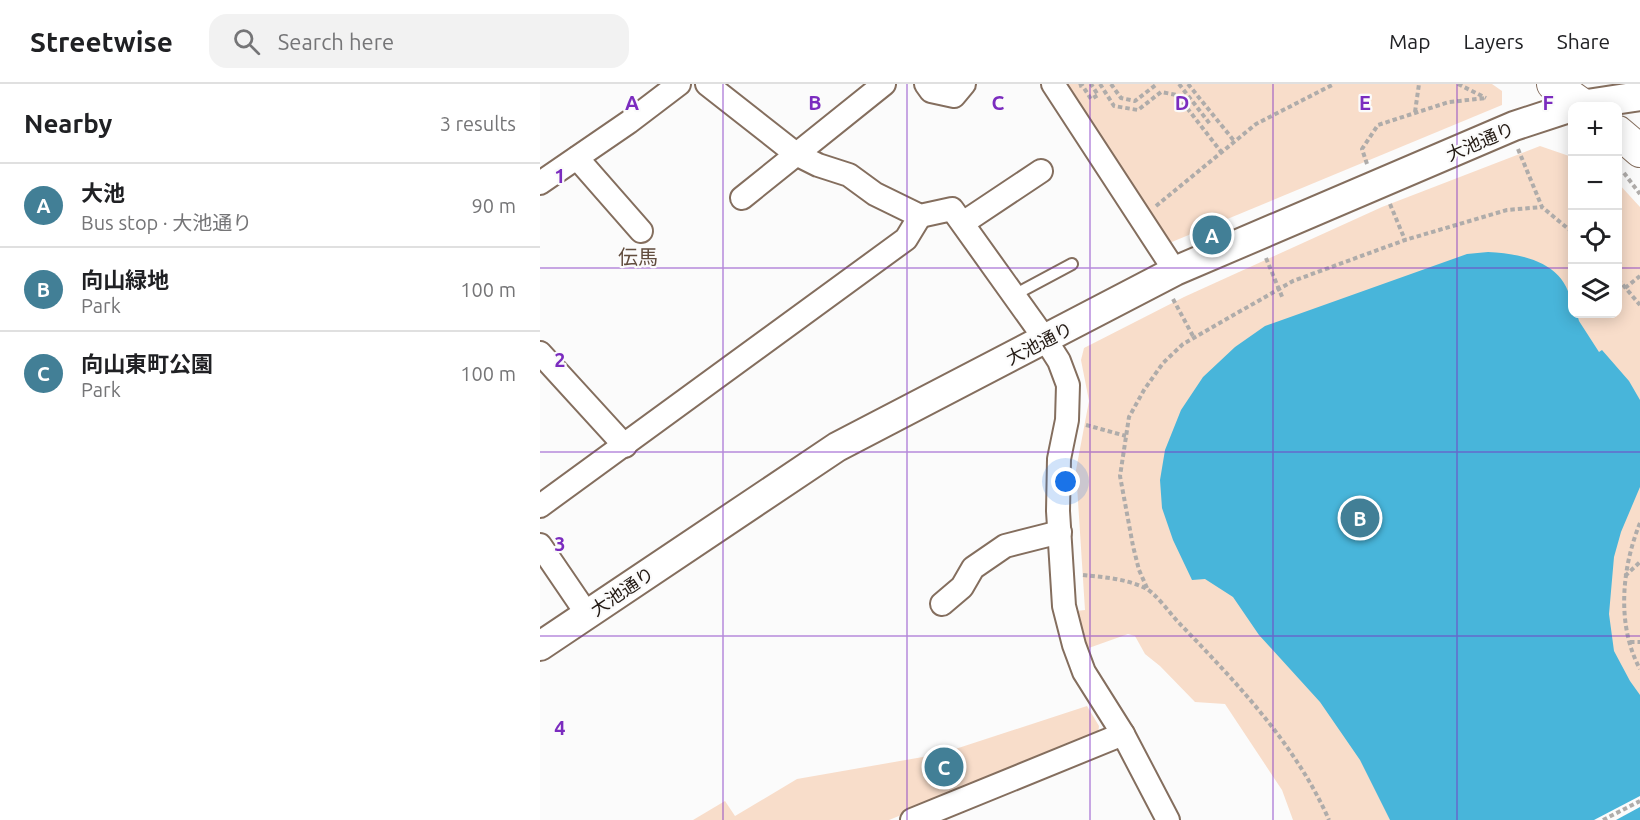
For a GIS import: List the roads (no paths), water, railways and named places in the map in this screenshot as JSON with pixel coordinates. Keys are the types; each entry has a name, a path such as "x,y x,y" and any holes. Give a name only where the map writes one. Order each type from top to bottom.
{"main road":[{"path":"1553,84 1573,102"},
{"path":"1622,142 1632,162"}],"street":[{"path":"540,183 679,84"},
{"path":"707,84 796,154 818,165 849,175 875,194 920,216 952,208 1046,339 1059,361 1068,385 1067,420 1059,459 1064,606 1084,672 1123,734 1168,820"},
{"path":"742,198 884,84"},
{"path":"926,84 931,91 954,96 964,84"},
{"path":"1053,84 1174,285"},
{"name":"大池通り","path":"1603,102 1640,96"},
{"name":"大池通り","path":"540,646 837,447 1046,339 1174,285 1514,126 1568,109"},
{"path":"577,158 640,231"},
{"path":"963,223 1041,171"},
{"path":"540,506 906,239 920,216"},
{"path":"540,353 625,446"},
{"path":"942,604 962,587 973,568 1005,546 1060,532"},
{"path":"540,545 587,614"},
{"path":"912,820 953,813 1123,734"}],"lane":[{"path":"1014,295 1072,264"}],"water":[{"path":"1488,252 1518,256 1545,265 1556,273 1568,293 1568,318 1578,318 1599,352 1602,350 1629,381 1640,400 1640,487 1621,532 1614,557 1609,614 1614,651 1640,695 1640,820 1390,820 1360,760 1320,702 1259,635 1233,597 1205,579 1192,580 1173,540 1162,508 1160,480 1165,450 1181,410 1203,377 1235,347 1265,326 1467,254"}],"place":[{"name":"大池","path":"1212,235"},
{"name":"向山緑地","path":"1360,518"},
{"name":"向山東町公園","path":"944,767"}],"district":[{"name":"伝馬","path":"638,256"}]}
